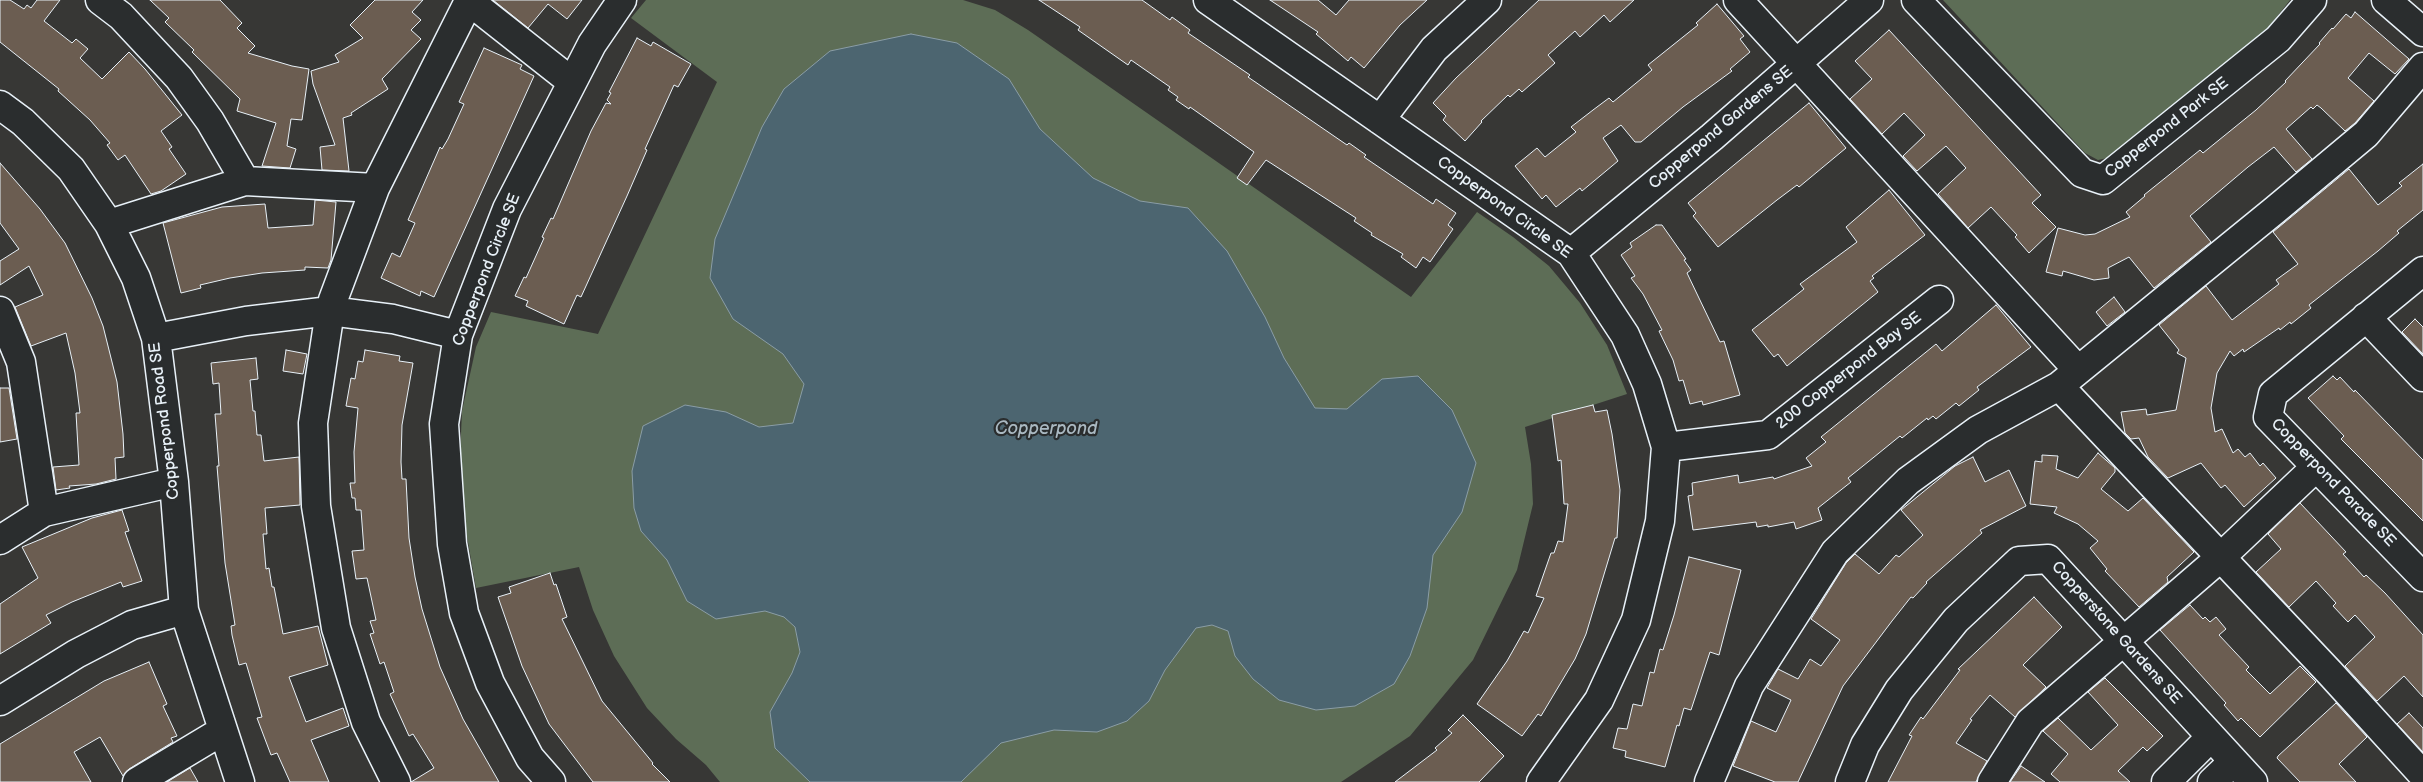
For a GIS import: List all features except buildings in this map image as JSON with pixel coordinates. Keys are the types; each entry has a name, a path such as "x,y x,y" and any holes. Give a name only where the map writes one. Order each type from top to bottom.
{"street":[{"path":"100,0 121,16 179,78 210,120 245,181"},
{"path":"396,782 366,722 336,628 316,506 313,423 330,311 375,188 469,0 572,82"},
{"name":"Copperpond Circle SE","path":"551,782 530,758 490,683 464,613 452,544 444,424 458,335 507,209 592,44 622,0"},
{"name":"Copperpond Circle SE","path":"1208,0 1571,253 1624,335 1647,384 1666,447 1660,521 1636,620 1599,700 1541,782"},
{"path":"1380,120 1434,49 1487,0"},
{"path":"1738,0 1797,64 2220,557 2423,775"},
{"name":"Copperpond Gardens SE","path":"1571,253 1712,138 1869,0"},
{"name":"Copperpond Park SE","path":"1916,0 2082,173 2103,180 2278,39 2312,0"},
{"path":"2386,0 2423,32"},
{"path":"1716,780 1749,686 1835,552 1916,476 1978,430 2068,378 2366,134 2423,67"},
{"name":"Copperpond Road SE","path":"0,105 23,122 71,169 109,224 136,278 156,338 174,482 184,610 240,782"},
{"path":"109,224 245,181 375,188"},
{"name":"Copperpond Parade SE","path":"2423,271 2273,394 2268,417 2423,577"},
{"name":"200 Copperpond Bay SE","path":"1666,447 1768,435 1939,300"},
{"path":"0,311 21,362 44,512"},
{"path":"156,338 246,321 330,311 393,318 458,335"},
{"path":"2366,318 2423,377"},
{"path":"1992,782 2030,722 2220,557 2316,467"},
{"path":"0,540 44,512 174,482"},
{"name":"Copperstone Gardens SE","path":"1850,782 1865,745 1898,690 1956,620 2019,561 2048,558 2124,640 2210,738 2253,782"},
{"path":"0,701 76,654 132,626 184,610"},
{"path":"137,782 222,731"},
{"path":"2166,782 2210,738"},
{"path":"2212,782 2233,762"}],"green space":[{"name":"Copperpond","path":"646,0 963,0 995,10 1028,30 1411,297 1477,212 1513,237 1549,266 1580,303 1607,345 1627,394 1525,427 1531,464 1533,504 1517,570 1473,660 1410,736 1341,782 720,782 706,765 676,739 647,708 614,656 593,610 579,567 476,588 464,519 460,457 462,411 476,347 491,312 598,334 717,82 631,18"},
{"path":"1943,0 2290,0 2267,29 2200,87 2116,156 2098,160 2085,153"}],"water":[{"name":"Copperpond","path":"911,34 957,43 1009,79 1040,129 1093,178 1140,201 1188,208 1227,251 1265,317 1284,358 1315,408 1347,409 1382,379 1418,376 1452,410 1476,463 1462,512 1433,555 1427,608 1410,656 1394,684 1355,706 1316,710 1279,700 1253,679 1235,656 1228,631 1212,625 1196,628 1165,670 1149,701 1127,721 1097,732 1054,730 1001,743 961,782 810,782 775,748 770,712 792,673 800,652 795,627 784,617 765,611 716,619 687,601 667,560 641,531 634,508 632,471 643,426 685,405 726,412 759,427 793,423 804,384 783,354 733,319 710,278 715,239 762,127 784,89 830,51"}]}
